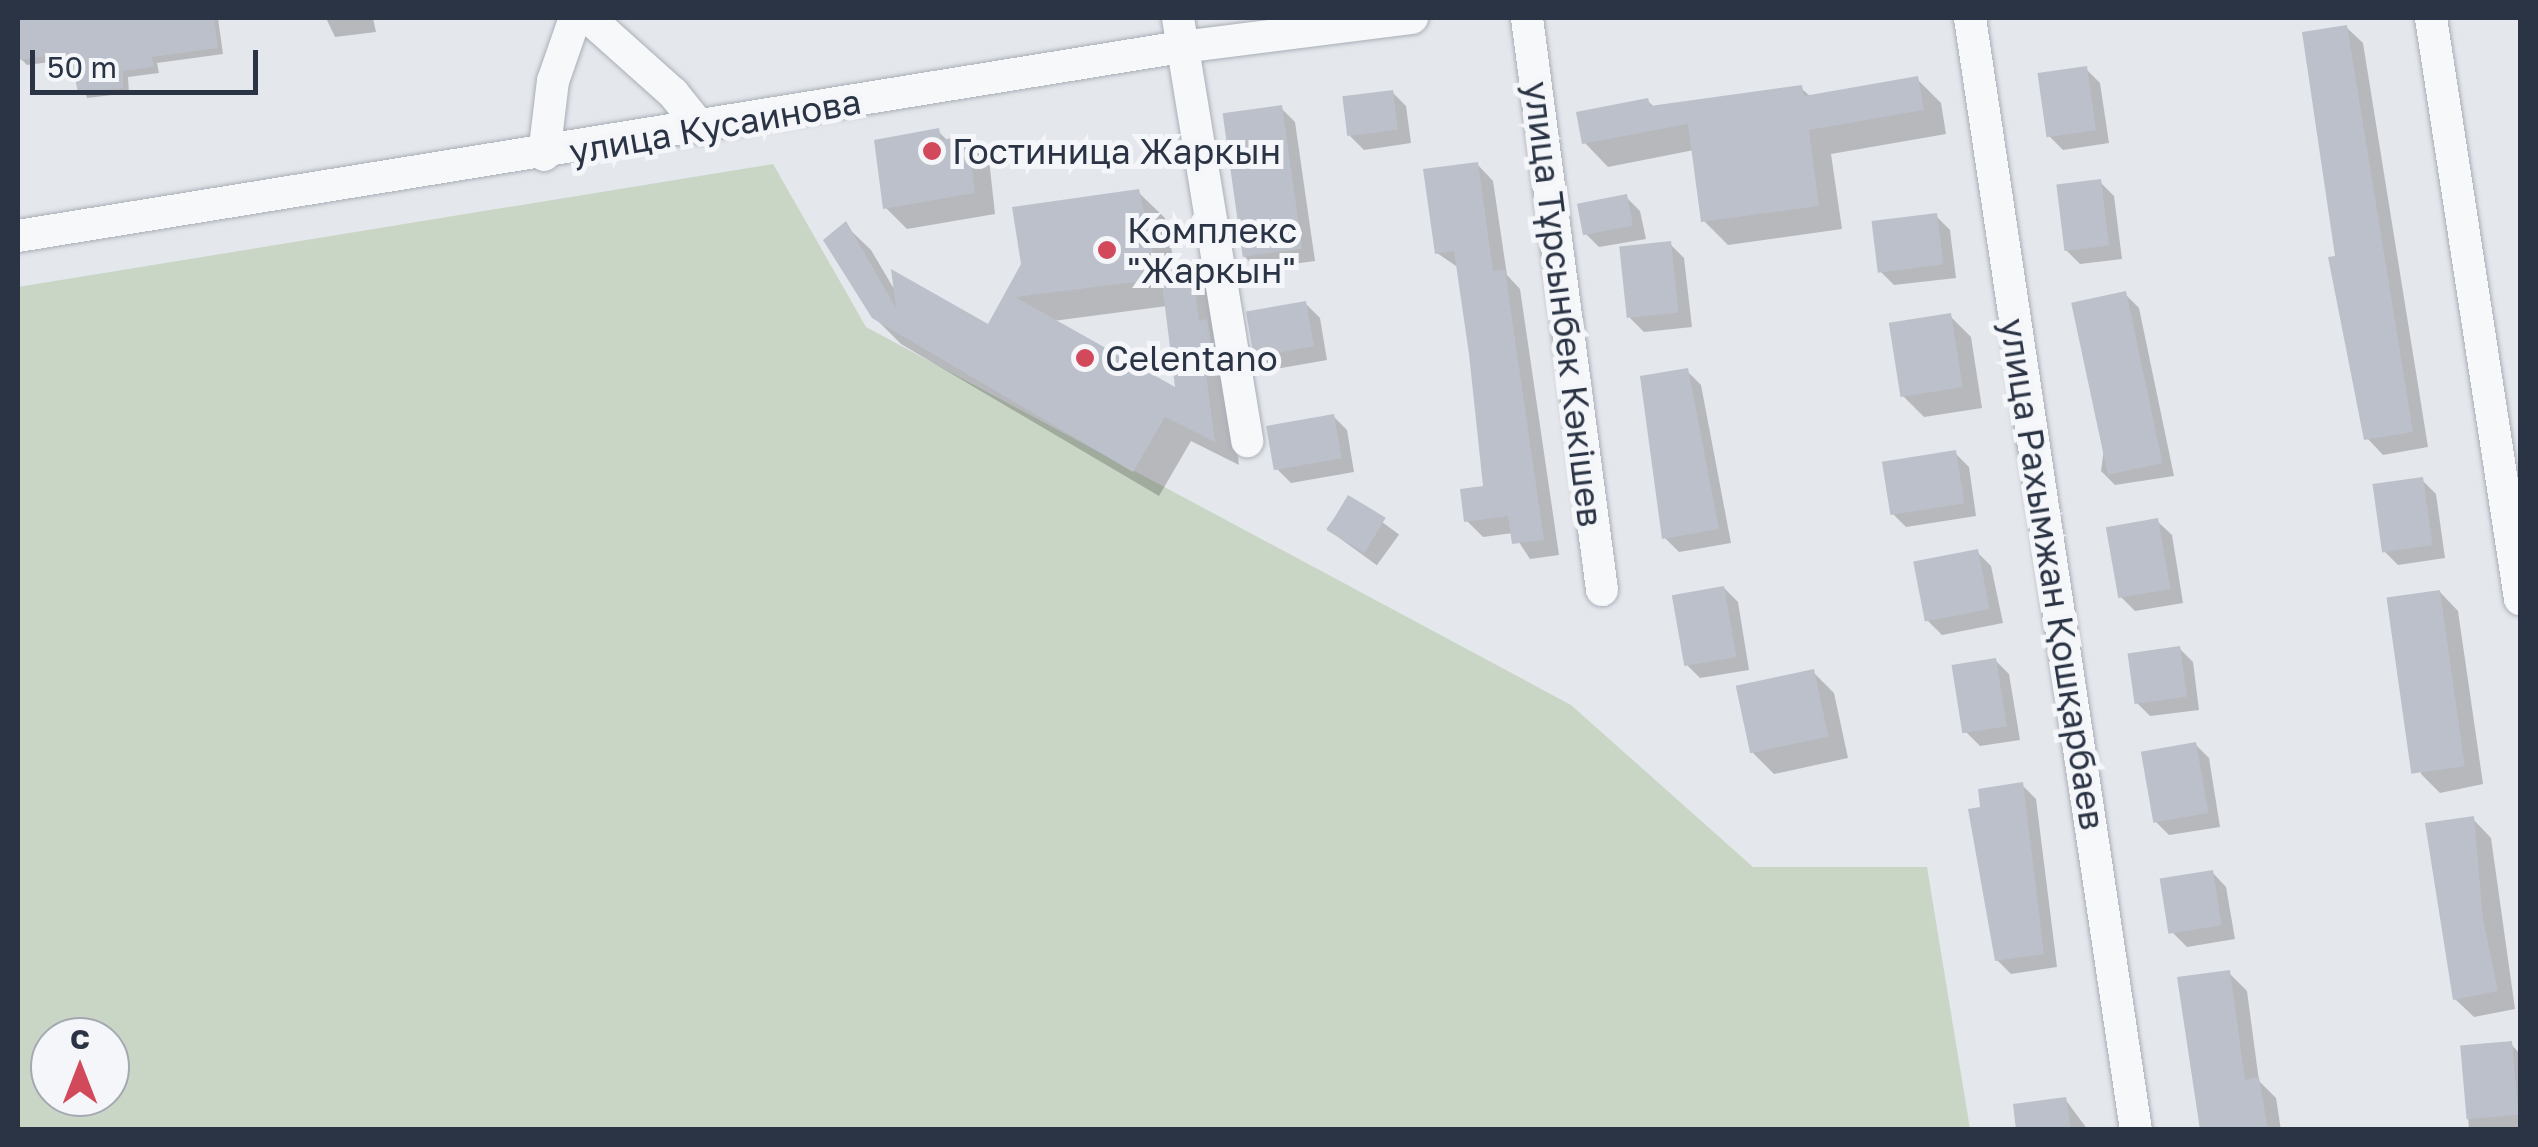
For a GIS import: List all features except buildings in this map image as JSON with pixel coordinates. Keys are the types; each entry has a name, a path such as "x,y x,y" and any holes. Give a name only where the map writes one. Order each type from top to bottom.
{"street":[{"path":"544,155 553,82 575,18"},
{"path":"589,18 639,60 701,128"},
{"name":"улица Кусаинова","path":"18,236 701,128 1180,32 1412,18"},
{"name":"улица Тұрсынбек Кәкішев","path":"1526,18 1602,590"},
{"name":"улица Рахымжан Қошқарбаев","path":"1970,18 2136,1130"},
{"path":"2431,18 2520,600"},
{"path":"1180,32 1248,440"}],"green space":[{"path":"773,164 866,327 1571,705 1753,867 1927,867 1970,1129 18,1129 18,287"}],"place":[{"name":"Гостиница Жаркын","path":"932,151"},
{"name":"Комплекс \"Жаркын\"","path":"1107,250"},
{"name":"Celentano","path":"1085,358"}]}
